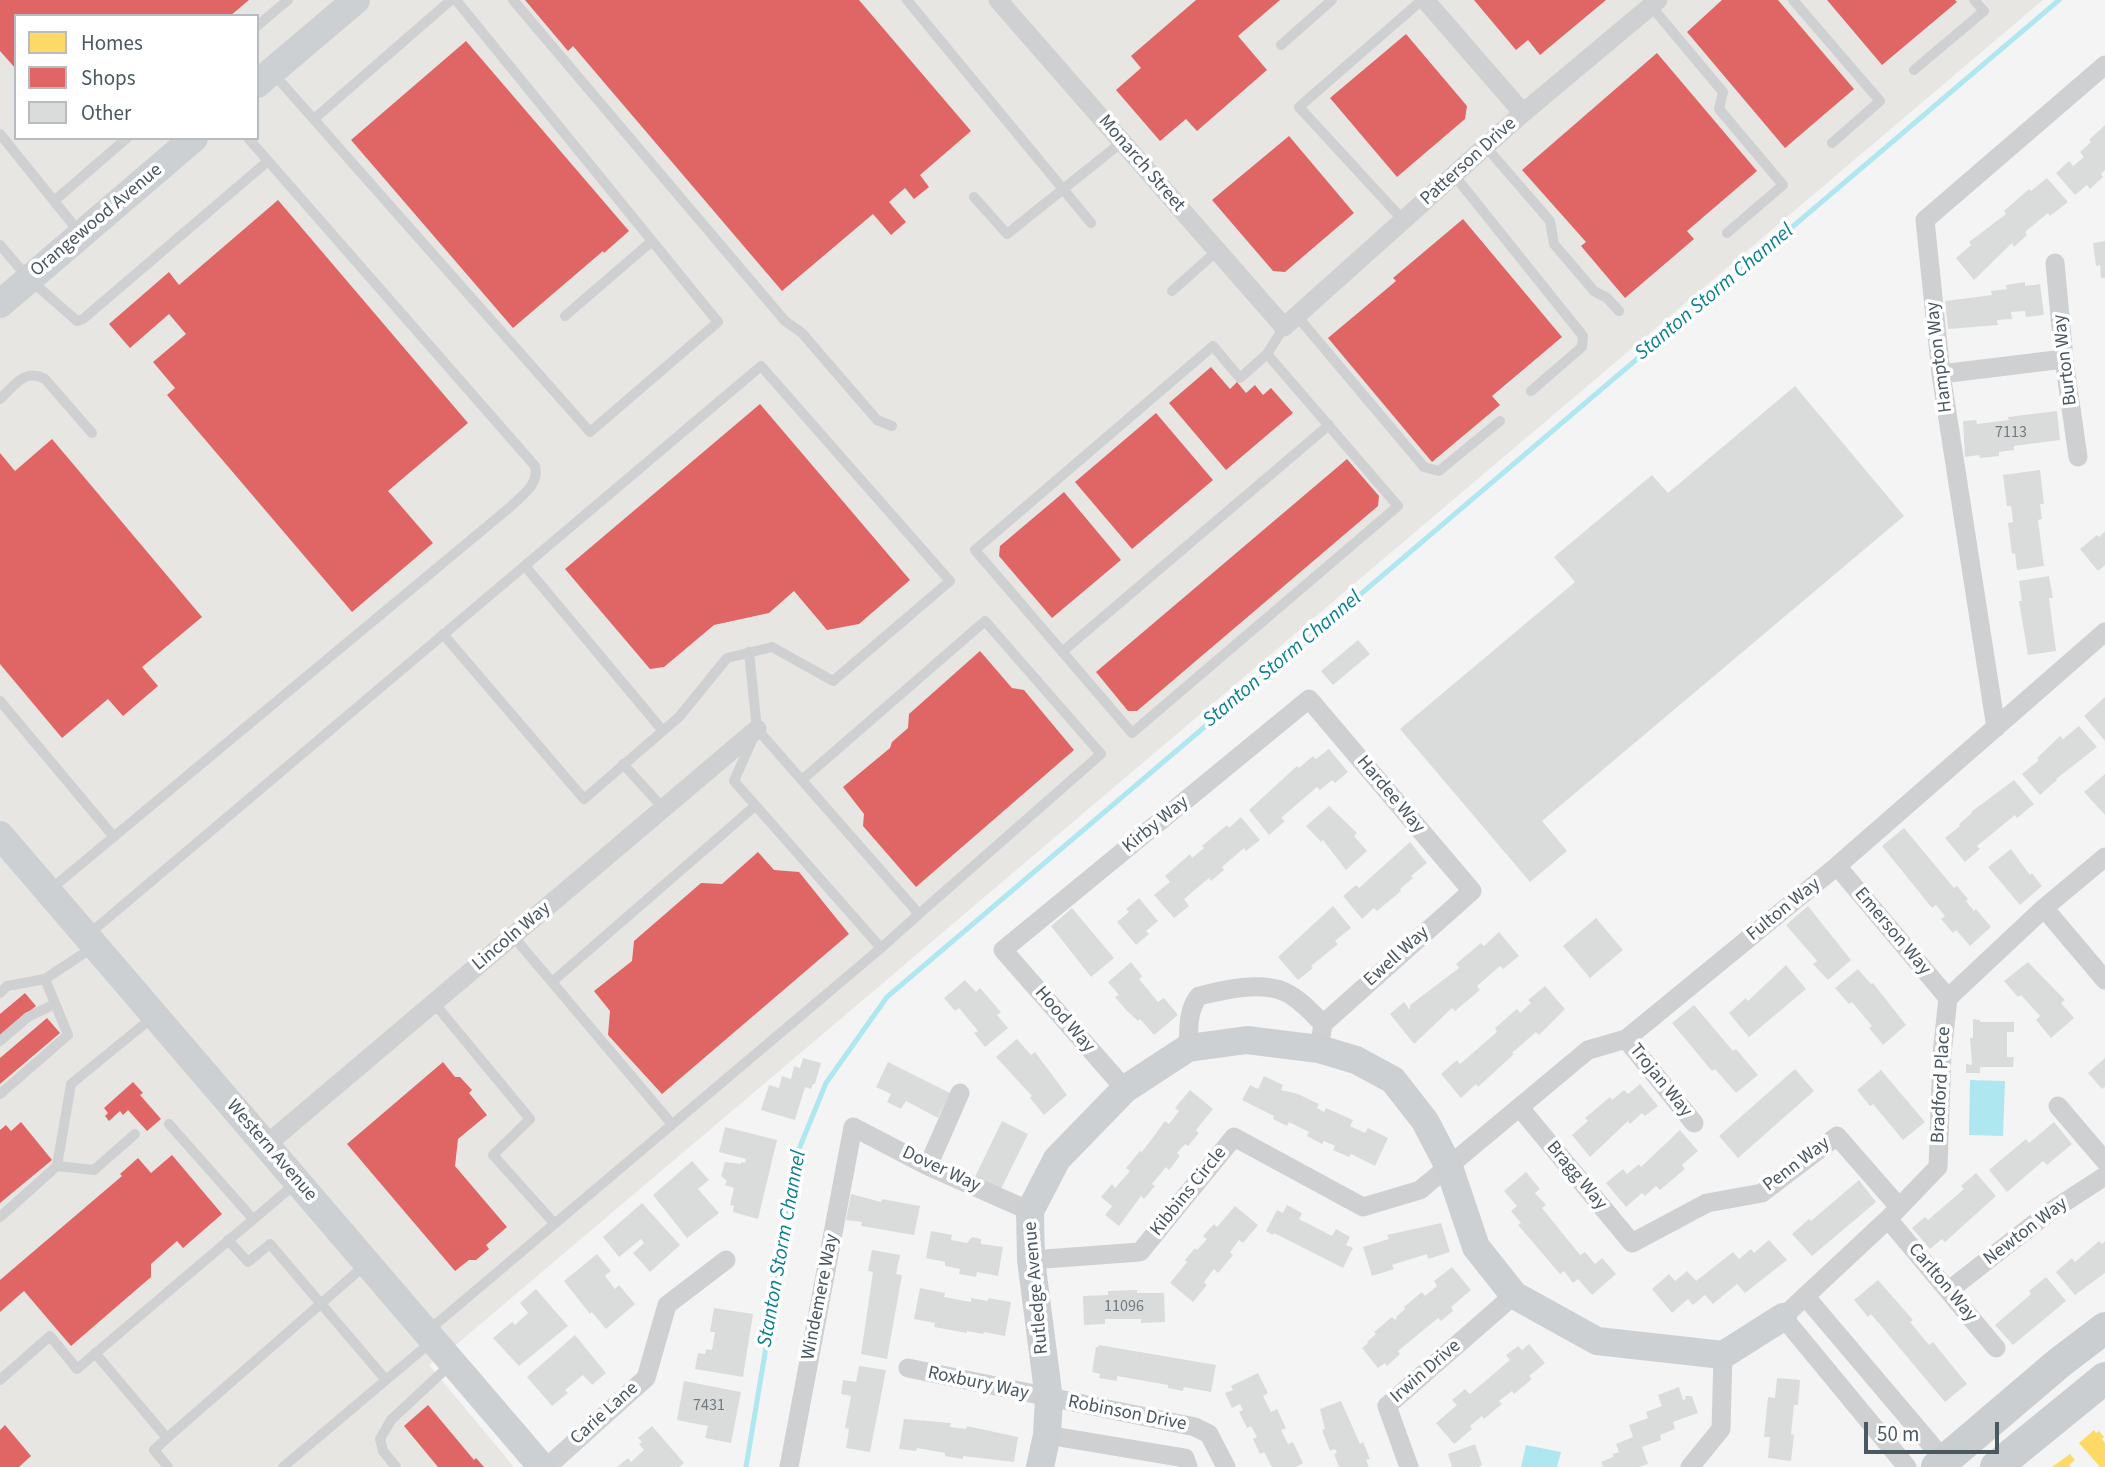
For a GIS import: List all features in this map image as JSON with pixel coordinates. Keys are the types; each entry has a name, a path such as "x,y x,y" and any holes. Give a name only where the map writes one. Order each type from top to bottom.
{"main road":[{"path":"1944,1465 2059,1363 2105,1328"},
{"path":"1996,1467 2105,1378"}],"street":[{"path":"265,78 356,0"},
{"name":"Monarch Street","path":"998,0 1217,251 1290,322"},
{"path":"1424,0 1523,113"},
{"name":"Patterson Drive","path":"1290,322 1523,113 1655,3"},
{"name":"Hampton Way","path":"1996,728 1941,374 1925,220 2105,65"},
{"name":"Orangewood Avenue","path":"0,304 192,140"},
{"name":"Burton Way","path":"2055,263 2064,359 2078,457"},
{"path":"1941,374 2064,359"},
{"name":"Fulton Way","path":"1449,1167 1588,1050 1626,1040 1837,866 2105,632"},
{"name":"Hardee Way","path":"1309,699 1472,891"},
{"name":"Kirby Way","path":"1003,950 1309,699"},
{"name":"Lincoln Way","path":"267,1145 757,729"},
{"name":"Western Avenue","path":"0,835 545,1467"},
{"name":"Bradford Place","path":"1783,1317 1894,1213 1938,1167 1942,1054 1948,998 2043,908 2105,857"},
{"name":"Emerson Way","path":"1837,866 1948,998"},
{"name":"Ewell Way","path":"1321,1036 1472,891"},
{"path":"2043,908 2105,981"},
{"name":"Hood Way","path":"1003,950 1125,1089"},
{"path":"1188,1048 1191,1010 1196,999 1229,989 1267,989 1288,993 1321,1036"},
{"name":"Rutledge Avenue","path":"1040,1467 1047,1435 1049,1399 1031,1260 1030,1211 1056,1159 1125,1089 1188,1048 1247,1040 1321,1036 1356,1060 1393,1080 1425,1121 1449,1167 1476,1247 1514,1295 1597,1341 1723,1355"},
{"name":"Trojan Way","path":"1626,1040 1694,1123"},
{"path":"928,1166 960,1093"},
{"path":"2058,1106 2105,1161"},
{"name":"Bragg Way","path":"1520,1108 1632,1243"},
{"name":"Dover Way","path":"853,1127 928,1166 1030,1211"},
{"name":"Windemere Way","path":"789,1467 853,1127"},
{"name":"Penn Way","path":"1632,1243 1707,1203 1762,1193 1837,1136 1894,1213"},
{"name":"Kibbins Circle","path":"1031,1260 1140,1252 1234,1138 1363,1206 1420,1190 1449,1167"},
{"name":"Newton Way","path":"1948,1290 2048,1213 2105,1176"},
{"name":"Carlton Way","path":"1894,1213 1948,1290 1996,1348"},
{"name":"Carie Lane","path":"545,1467 646,1378 667,1305 726,1260"},
{"name":"Irwin Drive","path":"1409,1467 1387,1406 1514,1295"},
{"path":"1805,1296 1944,1465"},
{"path":"1690,1467 1721,1429 1723,1355 1783,1317 1907,1467"},
{"name":"Roxbury Way","path":"908,1368 1049,1399"},
{"name":"Robinson Drive","path":"1049,1399 1203,1430 1213,1439 1226,1467"},
{"path":"1047,1435 1185,1458 1188,1467"}],"lane":[{"path":"259,24 288,0"},
{"path":"314,119 451,0"},
{"path":"265,78 314,119 590,432 718,323 456,0"},
{"path":"513,0 785,321 802,333 877,420 892,426"},
{"path":"907,0 1091,223"},
{"path":"1281,45 1332,0"},
{"path":"1403,220 1299,107 1424,0"},
{"path":"1793,0 1880,101 1832,143"},
{"path":"1914,70 1983,11 1974,0"},
{"path":"1655,3 1723,92 1719,109 1783,185 1727,233"},
{"path":"0,134 81,234"},
{"path":"54,201 125,140"},
{"path":"49,891 509,508 534,483 537,475 535,466 250,140"},
{"path":"974,197 1007,234 1122,142"},
{"path":"1486,146 1550,220 1554,244 1594,291 1607,298 1619,312"},
{"path":"0,245 29,279 77,321 83,319 268,161"},
{"path":"1454,175 1583,336 1581,347 1531,391"},
{"path":"565,316 652,241"},
{"path":"1171,291 1217,251"},
{"path":"1268,354 1398,506 1132,733 975,550 1213,346 1240,378 1268,354 1290,322 1424,467 1439,471 1500,421"},
{"path":"0,993 7,986 45,979 443,634 761,366 950,581 833,681 772,647 727,658 679,717 584,799 443,634"},
{"path":"0,399 26,376 36,374 46,379 92,433"},
{"path":"1062,652 1328,425"},
{"path":"525,566 663,731"},
{"path":"283,1467 386,1380 430,1336 554,1223 881,948 1101,754 985,621 803,779"},
{"path":"749,652 757,729 734,781 881,948"},
{"path":"0,701 114,837"},
{"path":"757,729 919,914"},
{"path":"623,764 663,808"},
{"path":"552,982 755,806"},
{"path":"513,936 671,1124"},
{"path":"0,1094 68,1035 45,979"},
{"path":"433,1003 530,1119 493,1155 554,1223"},
{"path":"0,1041 28,1017 55,1004"},
{"path":"0,1217 57,1166 71,1084 155,1015"},
{"path":"169,1124 253,1219"},
{"path":"57,1166 94,1170 135,1134"},
{"path":"0,1380 50,1336 76,1369 298,1182"},
{"path":"228,1240 248,1262 270,1244 386,1380"},
{"path":"168,1467 154,1450 367,1263"},
{"path":"94,1353 167,1438"},
{"path":"396,1467 383,1451 380,1438 391,1419 453,1362"}],"shaded area":[{"path":"0,0 2043,0 429,1365 514,1467 0,1467"}],"water":[{"path":"1970,1080 2005,1081 2003,1136 1969,1135"},
{"path":"1526,1445 1561,1452 1557,1467 1521,1467"}],"building: Homes":[{"path":"2094,1430 2104,1437 2105,1467 2100,1467 2079,1443"},
{"path":"2070,1454 2075,1460 2069,1465 2071,1467 2052,1467"}],"building: Shops":[{"path":"0,0 249,0 232,14 14,14 14,67 0,51"},
{"path":"525,0 859,0 971,131 920,175 929,187 914,199 905,188 889,202 906,222 891,235 873,214 782,291 573,46 568,51"},
{"path":"1196,0 1280,0 1238,36 1267,70 1197,131 1186,119 1160,141 1116,90 1141,68 1131,56"},
{"path":"1474,0 1606,0 1540,55 1528,40 1516,50"},
{"path":"1722,0 1778,0 1854,89 1785,148 1687,32"},
{"path":"1827,0 1955,0 1957,2 1882,65"},
{"path":"1406,34 1467,106 1465,119 1397,177 1330,98"},
{"path":"466,41 629,231 513,328 351,140"},
{"path":"1657,53 1757,171 1687,231 1694,239 1625,298 1581,246 1586,242 1522,170"},
{"path":"1289,136 1354,213 1285,272 1273,271 1212,200"},
{"path":"278,200 468,423 388,491 433,543 352,612 167,395 175,388 153,362 186,334 169,314 130,348 109,324 169,272 179,285"},
{"path":"1463,219 1562,337 1492,396 1500,405 1432,462 1328,338 1396,281 1393,278"},
{"path":"1211,367 1230,389 1237,382 1246,393 1255,385 1263,395 1271,388 1293,413 1226,470 1169,403"},
{"path":"760,404 910,580 859,624 827,630 794,591 769,613 714,625 664,667 650,669 565,569"},
{"path":"1156,413 1213,480 1132,549 1075,482"},
{"path":"52,439 202,617 142,667 158,686 123,716 108,699 62,738 0,664 0,453 15,471"},
{"path":"1347,459 1379,496 1378,506 1137,711 1128,711 1096,672"},
{"path":"1064,492 1121,560 1052,618 999,556 1000,546"},
{"path":"980,651 1012,688 1024,690 1074,750 916,887 863,826 864,814 843,787 890,748 892,742 908,728 909,714"},
{"path":"758,852 774,870 799,872 849,934 662,1094 608,1035 610,1011 594,991 632,961 634,941 701,883 722,884"},
{"path":"25,993 36,1006 0,1036 0,1014"},
{"path":"47,1018 60,1033 0,1084 0,1058"},
{"path":"443,1062 455,1077 460,1077 472,1090 469,1093 487,1115 458,1139 455,1166 507,1227 486,1245 489,1249 476,1260 469,1260 455,1271 347,1144"},
{"path":"133,1082 143,1093 140,1095 161,1119 147,1131 128,1110 123,1115 120,1111 109,1121 105,1116 108,1113 104,1108"},
{"path":"21,1122 52,1160 0,1203 0,1130 6,1125 11,1131"},
{"path":"172,1155 222,1214 183,1248 177,1241 151,1264 151,1277 71,1346 24,1291 0,1312 0,1280 122,1176 120,1174 138,1158 151,1173"},
{"path":"428,1405 474,1460 476,1458 484,1467 438,1467 404,1426"},
{"path":"5,1425 31,1456 19,1467 0,1467 0,1430"}],"building: Other":[{"path":"2105,125 2105,170 2101,174 2103,177 2090,189 2087,185 2075,195 2056,173 2069,161 2073,166 2084,157 2080,152"},
{"path":"2047,178 2068,202 2050,216 2048,213 2025,232 2027,235 2014,247 2012,243 1974,280 1956,258 1971,245 1969,242 2006,214 2004,211 2029,189 2031,191"},
{"path":"2105,241 2105,278 2101,278 2100,265 2096,266 2093,243"},
{"path":"2025,282 2025,286 2040,284 2044,315 2026,317 2025,311 2011,312 2012,319 1997,320 1998,325 1948,329 1945,301 1992,295 1991,291 2007,289 2006,285"},
{"path":"1795,386 1904,516 1542,821 1567,851 1530,882 1400,729 1575,582 1554,557 1652,475 1668,493"},
{"path":"2057,411 2060,440 2014,446 2014,450 1999,452 1999,456 1965,457 1963,421 1976,420 1977,424"},
{"path":"2040,470 2044,504 2040,504 2042,519 2038,520 2044,566 2017,570 2008,523 2013,522 2011,506 2007,506 2003,475"},
{"path":"2105,531 2105,565 2098,571 2080,549"},
{"path":"2049,576 2056,651 2028,655 2019,601 2022,601 2019,581"},
{"path":"1358,640 1370,654 1333,685 1321,671"},
{"path":"2105,697 2105,741 2084,716"},
{"path":"2079,726 2097,747 2040,795 2022,774 2039,760 2037,758 2060,736 2063,739"},
{"path":"1329,749 1348,772 1335,783 1332,780 1320,790 1317,787 1281,818 1285,821 1269,835 1249,810 1297,766 1299,768 1313,756 1316,759"},
{"path":"2105,774 2105,815 2084,792"},
{"path":"2014,780 2034,804 2017,818 2015,815 1977,846 1980,849 1965,862 1945,838 1960,826 1971,812"},
{"path":"1329,806 1357,833 1354,836 1367,851 1346,870 1323,840 1321,842 1306,826"},
{"path":"1241,817 1260,840 1246,851 1244,848 1222,867 1224,870 1211,881 1209,878 1184,899 1189,906 1174,918 1154,895 1170,882 1165,876 1190,854 1192,858 1227,825 1229,828"},
{"path":"1904,828 1954,888 1957,886 1968,899 1966,901 1974,911 1976,909 1991,927 1970,946 1956,930 1953,933 1941,919 1945,916 1936,905 1932,908 1882,846"},
{"path":"1410,842 1427,863 1411,876 1413,878 1401,891 1377,911 1374,908 1362,919 1343,896 1356,885 1359,888"},
{"path":"2011,849 2030,875 2032,873 2042,886 2020,905 1988,867"},
{"path":"1139,898 1158,921 1146,931 1149,934 1136,945 1117,922 1129,912 1126,909"},
{"path":"1333,906 1351,928 1335,941 1338,944 1298,980 1278,957"},
{"path":"1808,906 1851,960 1828,980 1813,964 1817,961 1786,925"},
{"path":"1072,908 1114,958 1091,977 1051,926"},
{"path":"1596,918 1623,950 1590,978 1563,946"},
{"path":"1499,932 1519,956 1503,969 1500,966 1477,986 1480,990 1455,1011 1452,1008 1414,1044 1390,1014 1404,1002 1410,1010 1410,1005 1459,968 1456,964 1481,943 1484,946"},
{"path":"1131,962 1142,976 1139,979 1158,1002 1164,998 1178,1015 1154,1035 1140,1019 1138,1021 1126,1010 1115,997 1119,995 1108,982"},
{"path":"2028,962 2065,1000 2061,1003 2074,1018 2051,1038 2036,1020 2040,1016 2004,981"},
{"path":"1786,965 1806,989 1749,1037 1729,1013 1746,998 1748,1001"},
{"path":"1858,969 1873,983 1906,1025 1883,1045 1869,1028 1872,1026 1852,1002 1849,1004 1835,988"},
{"path":"965,980 976,992 980,988 1001,1012 997,1015 1008,1028 985,1047 974,1033 978,1031 959,1008 955,1011 944,998"},
{"path":"1545,986 1565,1009 1539,1035 1536,1032 1478,1087 1476,1084 1461,1098 1441,1074 1457,1060 1460,1064 1497,1032 1495,1028 1517,1009 1520,1013 1531,1003 1528,1000"},
{"path":"1694,1005 1733,1051 1736,1049 1758,1075 1736,1093 1715,1069 1712,1071 1672,1023"},
{"path":"1973,1019 1980,1022 2014,1022 2014,1032 2007,1032 2007,1057 2014,1057 2013,1067 1980,1067 1980,1073 1966,1073 1966,1064 1972,1065 1970,1038 1973,1038"},
{"path":"1017,1039 1031,1055 1035,1052 1067,1095 1044,1115 1030,1098 1032,1096 996,1057"},
{"path":"803,1058 821,1063 815,1084 811,1089 805,1087 795,1120 761,1110 769,1085 779,1088 782,1076 791,1079 794,1066 800,1068"},
{"path":"2105,1058 2105,1087 2102,1089 2088,1073"},
{"path":"888,1062 950,1093 938,1118 906,1101 901,1109 887,1102 891,1094 876,1087"},
{"path":"1795,1069 1814,1091 1738,1158 1719,1136"},
{"path":"1881,1070 1925,1122 1903,1140 1873,1104 1870,1106 1857,1090"},
{"path":"1264,1076 1283,1085 1281,1090 1298,1094 1319,1104 1317,1108 1324,1112 1326,1108 1353,1120 1350,1126 1365,1133 1368,1128 1388,1138 1375,1166 1351,1154 1349,1157 1333,1150 1335,1146 1324,1141 1322,1144 1307,1136 1309,1132 1289,1122 1287,1126 1273,1119 1274,1116 1242,1100 1250,1085 1258,1089"},
{"path":"1640,1084 1658,1106 1645,1116 1642,1113 1630,1124 1628,1121 1590,1157 1572,1135 1588,1121 1585,1118 1610,1097 1612,1100 1624,1090 1628,1094"},
{"path":"1190,1090 1213,1109 1196,1130 1199,1133 1188,1146 1185,1144 1177,1153 1180,1156 1169,1170 1166,1167 1152,1184 1155,1186 1144,1199 1141,1196 1119,1226 1105,1215 1112,1206 1101,1197 1112,1184 1115,1188 1130,1171 1126,1168 1165,1121 1169,1124 1179,1111 1175,1108"},
{"path":"1002,1121 1028,1134 1000,1191 974,1179"},
{"path":"2054,1122 2072,1144 2047,1165 2043,1161 2007,1192 1989,1170 2026,1139 2029,1143"},
{"path":"725,1127 777,1140 758,1219 733,1212 734,1206 730,1205 734,1188 725,1185 727,1181 721,1176 725,1162 741,1164 745,1163 746,1159 719,1152"},
{"path":"1680,1130 1698,1151 1682,1165 1685,1169 1660,1190 1656,1186 1645,1196 1642,1193 1626,1207 1606,1183 1623,1169 1627,1174 1639,1164 1641,1167"},
{"path":"692,1161 709,1180 698,1189 719,1213 687,1238 653,1195"},
{"path":"1526,1172 1540,1189 1535,1193 1546,1205 1542,1208 1580,1255 1585,1252 1595,1264 1602,1258 1616,1274 1592,1295 1578,1279 1573,1283 1564,1271 1560,1274 1518,1225 1521,1223 1511,1211 1517,1206 1504,1191"},
{"path":"1976,1173 1996,1196 1945,1242 1942,1239 1930,1249 1912,1228 1925,1217 1928,1220 1964,1189 1961,1186"},
{"path":"1859,1180 1876,1202 1812,1256 1792,1234"},
{"path":"851,1194 881,1202 882,1199 920,1206 914,1235 861,1226 862,1222 846,1220"},
{"path":"642,1203 680,1245 650,1272 633,1253 644,1243 641,1239 619,1257 603,1237"},
{"path":"1287,1205 1302,1213 1299,1219 1332,1236 1336,1229 1350,1237 1346,1245 1353,1248 1343,1268 1266,1231 1277,1210 1283,1213"},
{"path":"1235,1206 1258,1225 1243,1243 1239,1240 1230,1252 1233,1255 1218,1273 1214,1269 1204,1282 1207,1285 1193,1302 1170,1283 1195,1248 1197,1250 1207,1239 1203,1236 1214,1224 1217,1227"},
{"path":"1441,1223 1450,1252 1428,1259 1427,1254 1392,1265 1394,1269 1372,1276 1363,1247 1389,1239 1387,1235"},
{"path":"931,1231 952,1235 951,1240 967,1243 972,1237 981,1239 981,1244 1003,1247 998,1276 977,1272 976,1277 959,1274 960,1269 926,1258"},
{"path":"1769,1240 1787,1260 1745,1293 1737,1284 1713,1304 1705,1295 1693,1305 1688,1299 1672,1313 1652,1289 1669,1274 1675,1281 1687,1271 1696,1281 1733,1252 1739,1259 1751,1249 1754,1253"},
{"path":"2099,1241 2102,1244 2105,1241 2105,1273 2075,1295 2056,1272 2072,1258 2075,1262"},
{"path":"872,1250 900,1255 896,1274 902,1275 887,1359 861,1354 873,1272 868,1271"},
{"path":"597,1254 611,1271 605,1276 615,1289 619,1285 635,1304 606,1329 592,1312 590,1314 564,1281"},
{"path":"1452,1267 1471,1290 1451,1307 1453,1311 1441,1321 1438,1318 1398,1351 1400,1354 1387,1366 1385,1363 1378,1368 1362,1348 1376,1334 1374,1332 1392,1317 1395,1320 1404,1307 1422,1292 1425,1296 1437,1286 1434,1281"},
{"path":"2046,1277 2066,1301 2013,1345 1995,1325"},
{"path":"1878,1280 1913,1320 1910,1322 1929,1345 1933,1342 1967,1384 1945,1402 1871,1314 1868,1317 1854,1300"},
{"path":"920,1288 945,1293 944,1297 971,1302 971,1298 988,1301 988,1298 1011,1302 1005,1336 934,1327 935,1323 914,1319"},
{"path":"536,1289 568,1326 519,1366 493,1338 512,1322 515,1325 528,1313 520,1303"},
{"path":"1137,1290 1137,1293 1164,1293 1165,1322 1141,1323 1141,1319 1105,1319 1105,1324 1084,1325 1083,1296 1108,1295 1108,1291"},
{"path":"714,1308 753,1314 743,1377 695,1369 698,1353 705,1354 706,1349 712,1350 715,1332 710,1332"},
{"path":"575,1335 606,1373 592,1385 583,1375 565,1390 568,1393 552,1406 527,1377"},
{"path":"1529,1344 1545,1363 1529,1376 1532,1379 1514,1394 1512,1391 1499,1401 1502,1404 1484,1419 1482,1416 1470,1426 1472,1429 1454,1444 1436,1423 1457,1405 1452,1400 1465,1389 1470,1394 1510,1360 1506,1355 1518,1346 1522,1350"},
{"path":"1099,1345 1216,1365 1211,1392 1184,1387 1183,1391 1168,1388 1168,1385 1117,1376 1117,1381 1099,1378 1100,1374 1092,1372 1096,1347"},
{"path":"859,1366 886,1370 870,1452 846,1448 849,1429 845,1428 851,1396 841,1394 843,1380 856,1382"},
{"path":"1258,1373 1268,1393 1263,1396 1271,1412 1277,1409 1286,1428 1281,1430 1288,1444 1293,1442 1303,1463 1296,1467 1272,1467 1264,1452 1260,1454 1253,1439 1257,1437 1251,1426 1247,1428 1239,1412 1243,1410 1240,1404 1232,1408 1225,1393 1233,1390 1231,1386"},
{"path":"1777,1378 1800,1380 1798,1405 1794,1405 1791,1461 1768,1458 1770,1437 1764,1437 1768,1397 1775,1398"},
{"path":"684,1381 741,1392 731,1443 705,1438 708,1426 677,1420"},
{"path":"1679,1387 1683,1400 1686,1399 1685,1396 1692,1396 1698,1413 1673,1422 1675,1429 1660,1435 1661,1440 1642,1447 1648,1464 1639,1467 1603,1467 1601,1462 1619,1452 1616,1444 1633,1437 1629,1425 1648,1418 1646,1412 1662,1406 1658,1395"},
{"path":"1341,1401 1360,1444 1363,1442 1370,1459 1366,1460 1369,1467 1339,1467 1335,1449 1330,1451 1322,1430 1325,1429 1320,1409"},
{"path":"904,1419 951,1423 950,1427 966,1429 967,1426 1018,1437 1014,1462 963,1456 963,1459 917,1448 916,1451 899,1449"},
{"path":"652,1426 684,1463 679,1467 617,1467 628,1458 631,1462 644,1450 638,1438"},
{"path":"1475,1444 1482,1465 1452,1467 1448,1454"}],"waterway":[{"name":"Stanton Storm Channel","path":"746,1467 799,1149 826,1083 887,997 2059,0"}]}
